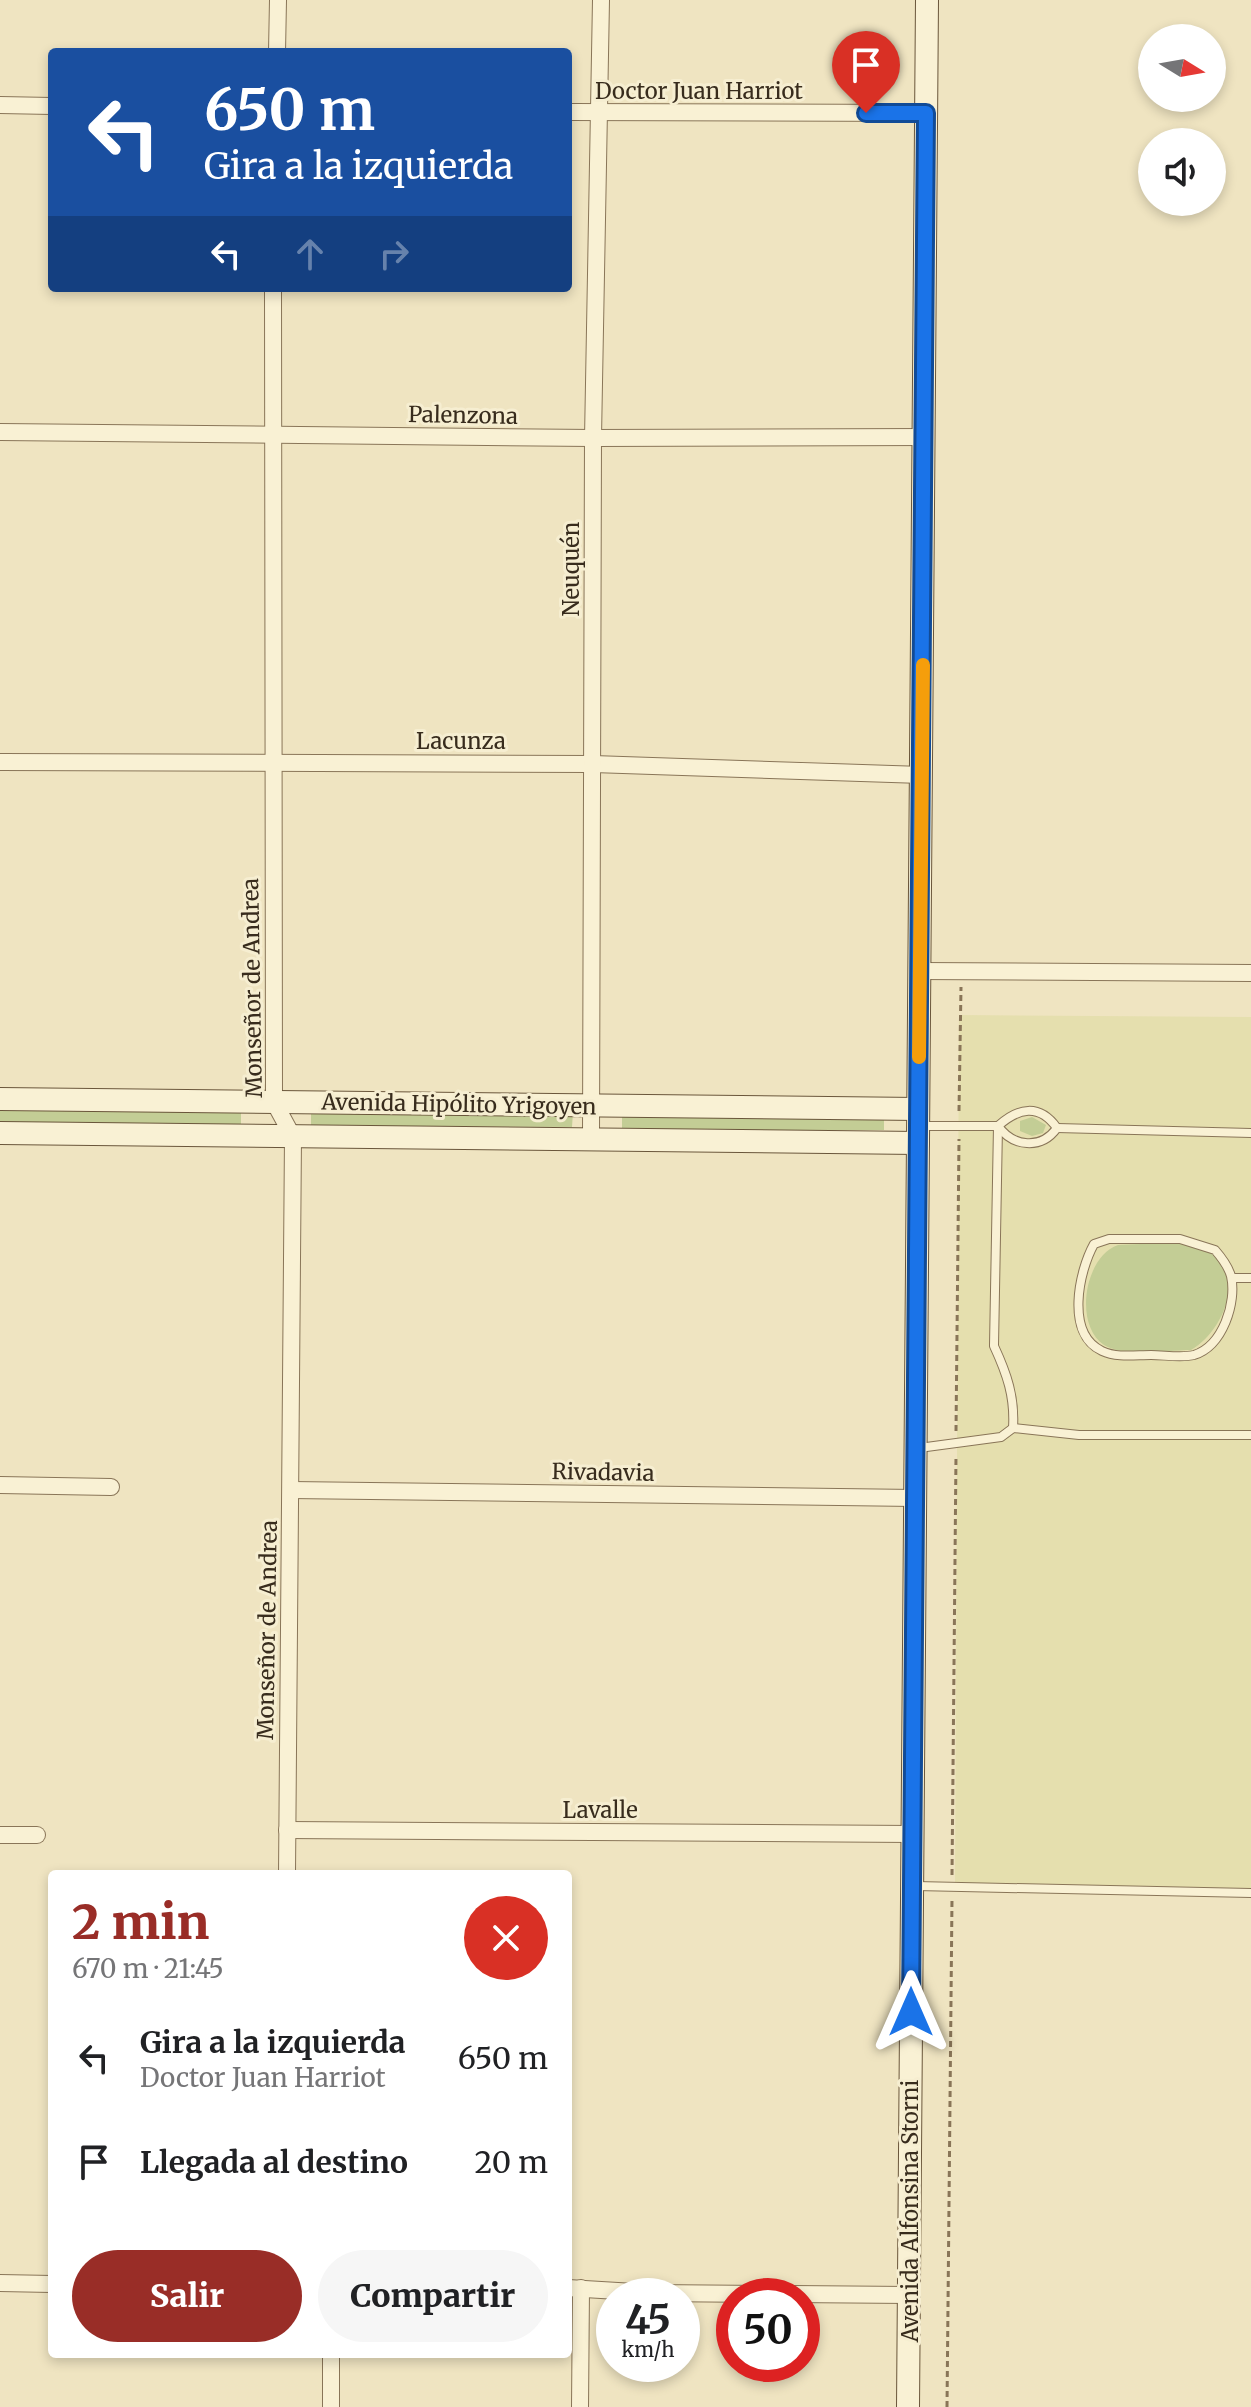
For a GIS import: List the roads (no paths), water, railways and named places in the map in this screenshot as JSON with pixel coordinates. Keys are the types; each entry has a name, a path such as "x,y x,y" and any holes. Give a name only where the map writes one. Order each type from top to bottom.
{"main road":[{"name":"Avenida Alfonsina Storni","path":"908,2407 926,437 927,0"},
{"name":"Avenida Hipólito Yrigoyen","path":"0,1099 591,1105 918,1126"},
{"name":"Avenida Hipólito Yrigoyen","path":"0,1133 591,1139 918,1126"}],"street":[{"path":"277,48 278,0"},
{"name":"Neuquén","path":"591,1139 593,438 601,0"},
{"path":"0,105 48,106"},
{"name":"Doctor Juan Harriot","path":"572,112 926,113"},
{"name":"Monseñor de Andrea","path":"273,292 271,763 274,1102 293,1137 287,1870"},
{"name":"Palenzona","path":"0,432 593,438 926,437"},
{"name":"Lacunza","path":"0,762 593,764 922,775"},
{"path":"919,971 1251,973"},
{"path":"0,1485 111,1487"},
{"name":"Rivadavia","path":"291,1490 915,1498"},
{"name":"Lavalle","path":"287,1830 913,1834"},
{"path":"0,1835 37,1835"},
{"path":"0,2283 48,2284"},
{"path":"580,2407 575,2288 651,2293 909,2295"},
{"path":"331,2358 331,2407"}],"lane":[{"path":"918,1126 998,1126 1013,1113 1026,1111 1041,1113 1057,1128"},
{"path":"998,1126 1006,1137 1024,1144 1039,1142 1057,1128 1251,1133"},
{"path":"998,1126 994,1346 1008,1376 1014,1410 1013,1428"},
{"path":"1109,1239 1198,1242 1215,1250 1232,1278 1227,1318 1208,1346 1194,1355 1115,1355 1099,1350 1087,1338 1081,1321 1080,1278 1086,1259 1094,1244 1109,1239"},
{"path":"1232,1278 1251,1278"},
{"path":"916,1448 1001,1437 1013,1428 1079,1435 1251,1435"},
{"path":"913,1886 1251,1893"}]}
